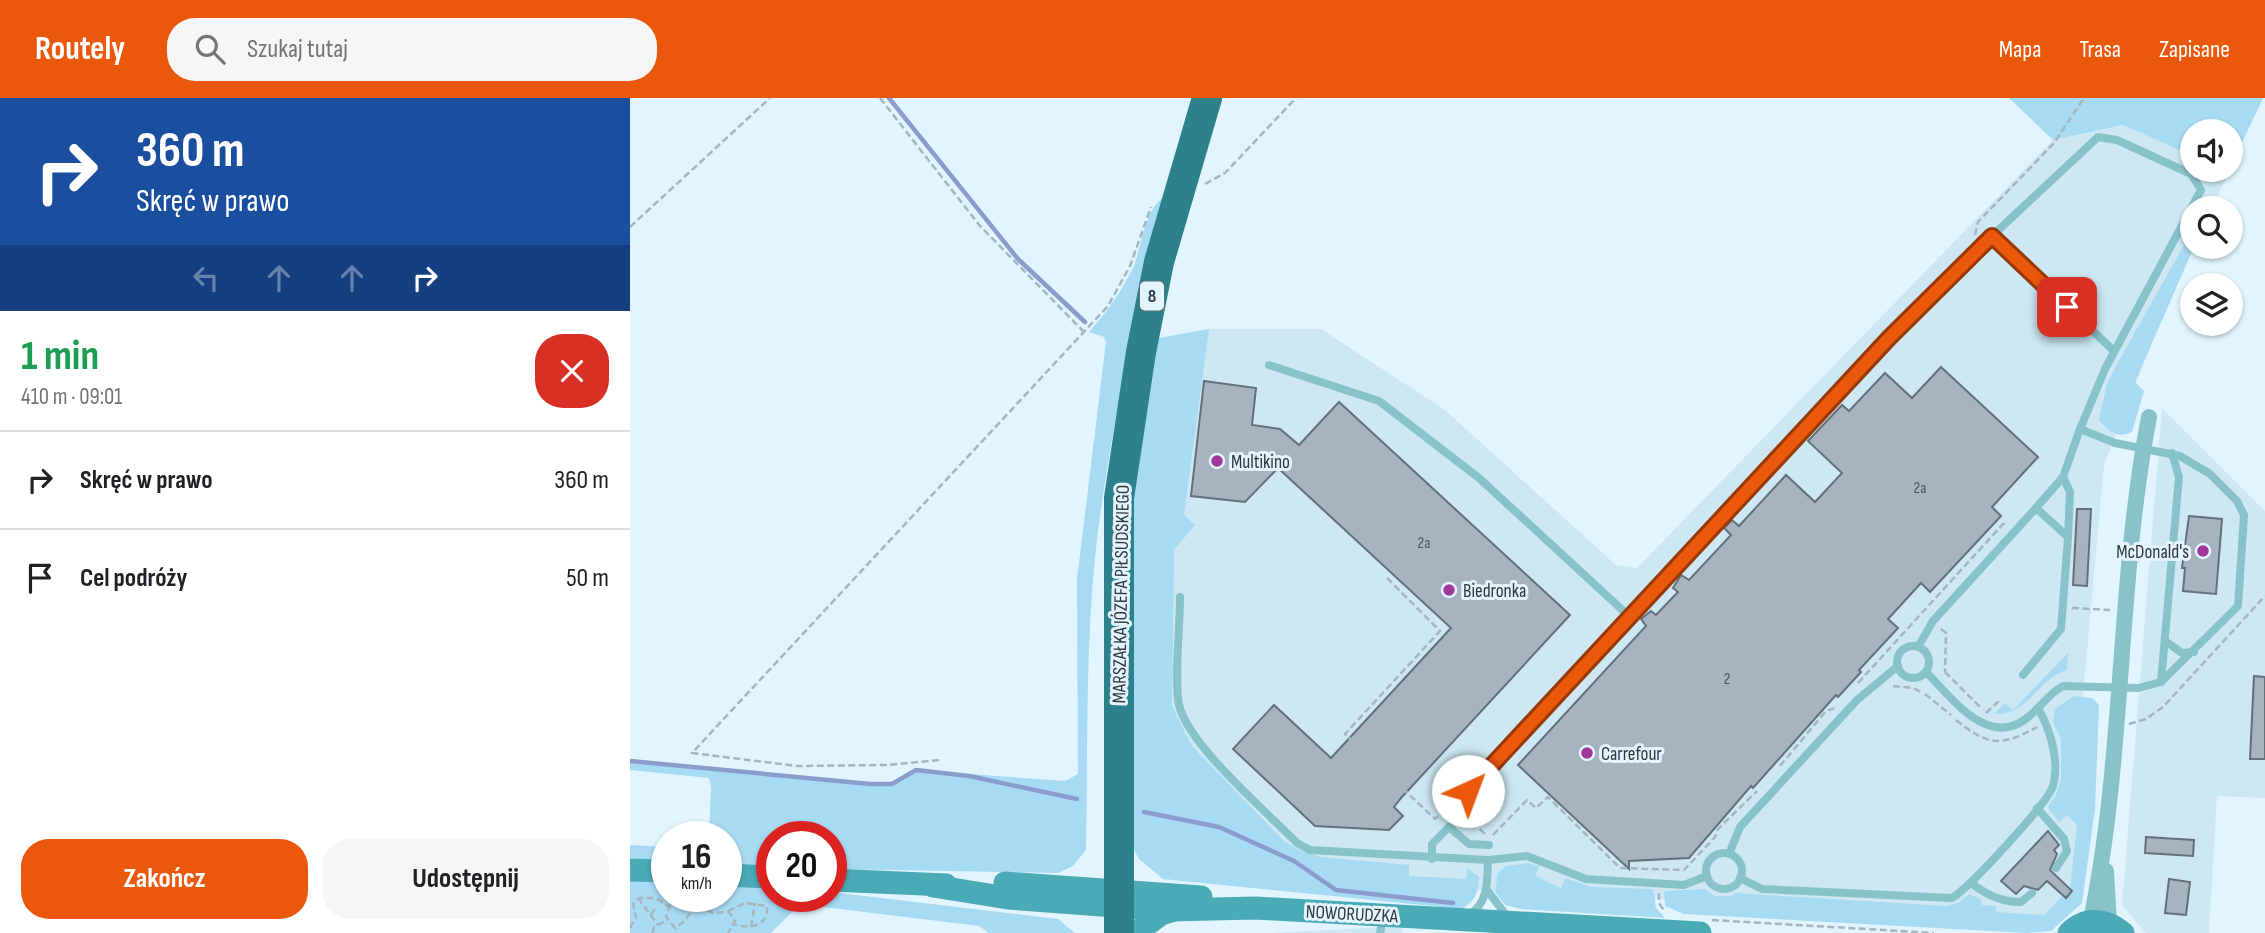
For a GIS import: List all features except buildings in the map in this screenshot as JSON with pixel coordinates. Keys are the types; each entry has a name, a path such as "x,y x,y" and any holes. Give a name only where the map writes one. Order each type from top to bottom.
{"highway":[{"name":"MARSZAŁKA JÓZEFA PIŁSUDSKIEGO","path":"1109,909 1103,612 1149,307 1179,188 1207,98"},
{"name":"MARSZAŁKA JÓZEFA PIŁSUDSKIEGO","path":"1109,909 1119,498"}],"street":[{"path":"2068,933 2108,926 2105,848 2135,495 2149,418"},
{"path":"630,870 651,871"},
{"name":"NOWORUDZKA","path":"847,881 933,886 1009,883 1109,909 1256,908"},
{"name":"NOWORUDZKA","path":"1109,909 1208,898 1256,908 1382,924 1463,918 1640,931 1705,927"},
{"path":"1136,933 1161,914 1172,910"}],"lane":[{"path":"1468,791 1889,338 1978,249 2098,138 2117,140 2191,174 2201,190 2114,351 2080,429 2063,477 1933,621 1918,647"},
{"path":"1992,236 2114,351"},
{"path":"1269,365 1379,401 1479,478 1630,617"},
{"path":"1926,672 1984,726 2006,729 2019,724 2063,686 2138,688 2161,682 2238,606 2244,515 2237,501 2200,468 2172,453 2115,443 2080,429"},
{"path":"2161,682 2179,477 2172,453"},
{"path":"2179,477 2200,468"},
{"path":"2023,675 2062,629 2070,492 2063,477"},
{"path":"2036,508 2068,537"},
{"path":"1180,597 1180,706 1209,754 1297,843 1310,850 1432,859 1488,860 1527,856 1586,878 1660,884 1684,885 1707,876"},
{"path":"2165,641 2182,653 2194,652"},
{"path":"1729,854 1740,827 1866,691 1898,666 1901,652 1908,647 1918,647 1929,658 1926,672"},
{"path":"1898,666 1910,677 1926,672"},
{"path":"1740,878 1762,889 1942,900 1952,898 1971,883 2049,795 2054,774 2049,731 2038,708"},
{"path":"2037,808 2064,839 2067,851 2056,868"},
{"path":"1432,859 1432,844 1449,827 1469,844 1489,845"},
{"path":"1729,854 1740,864 1740,878 1735,884 1723,888 1712,883 1707,876 1710,860 1716,855 1729,854"},
{"path":"1463,918 1475,911 1487,890 1488,860"},
{"path":"1971,883 1986,895 2008,902 2021,902 2032,893"},
{"path":"1487,890 1501,912 1514,921"}],"path":[{"path":"630,227 770,98"},
{"path":"880,98 980,226 1083,331"},
{"path":"939,760 887,765 797,766 692,753 1108,306 1130,266 1156,198 1166,190 1194,188 1225,173 1296,98"},
{"path":"1978,249 1975,232 1978,222 2054,143 2084,98"},
{"path":"1850,692 2005,522 2015,531"},
{"path":"1387,578 1440,631 1345,734 1435,819 1452,804 1490,838 1527,800 1536,808 1548,797 1620,868 1684,870 1751,794 1760,790"},
{"path":"2116,728 2147,719 2163,707 2265,596"},
{"path":"2061,608 2114,610"},
{"path":"1945,672 1986,713"},
{"path":"1777,771 1783,759 1826,711 1843,700"},
{"path":"1663,869 1659,903 1669,915"},
{"path":"631,927 635,921 632,907 638,898 651,897"},
{"path":"638,898 658,925"},
{"path":"733,924 758,926 767,911 766,906 742,904"},
{"path":"752,926 755,905"},
{"path":"666,921 668,912"},
{"path":"666,921 675,928 682,925 691,912"},
{"path":"728,933 735,920 729,912"},
{"path":"652,933 652,928 666,921"},
{"path":"1705,927 1934,933"}],"shaded area":[{"path":"2009,98 2263,98 2243,140 2243,119 2180,119 2180,150 2123,125 2053,140"},
{"path":"2123,125 2180,150 2180,182 2224,182 2218,196 2180,196 2180,259 2188,259 2166,306 2104,465 2077,762 2084,862 2077,896 2052,920 1344,883 1210,799 1146,676 1183,334 1209,329 1321,329 1445,410 1616,565 1637,568 2053,140"},
{"path":"1164,197 1126,363 1098,531 1089,650 1086,850 1073,866 1058,873 847,869 847,821 756,821 756,867 742,866 742,821 710,821 709,778 630,770 630,763 892,784 916,770 1065,781 1078,774 1077,579 1106,342 1104,337 1089,332 1113,302 1133,268 1148,220 1157,203"},
{"path":"2180,252 2180,259 2189,259 2183,273 2180,273 2180,279 2135,382 2144,391 2132,432 2122,435 2114,433 2099,420 2107,384"},
{"path":"1209,329 1184,515 1195,525 1174,550 1172,706 1192,746 1285,842 1320,857 1409,865 1409,876 1466,879 1467,868 1479,877 1479,883 1473,899 1462,909 1163,879 1139,859 1127,836 1135,462 1153,339"},
{"path":"2162,408 2265,511 2265,798 2217,796 2209,933 2146,933 2122,905"},
{"path":"2068,653 2067,670 2048,681 2016,709 2006,713 1994,714 2005,703 2013,710"},
{"path":"2073,696 2092,698 2099,705 2095,809 2082,903 2051,931 2027,933 1684,914 1665,906 1664,891 1705,889 1714,896 1731,896 1735,893 1947,906 1960,902 1969,894 1981,899 1982,905 1996,906 1996,912 2044,915 2070,888 2077,825 2067,815 2059,822 2048,807 2056,795 2061,778 2061,739 2053,722 2055,709"},
{"path":"630,845 651,846 651,860 630,858"},
{"path":"1528,863 1539,866 1535,876 1561,888 1565,878 1592,887 1653,889 1656,908 1665,918 1521,909 1505,905 1495,892 1498,873 1506,866"},
{"path":"630,879 651,881 651,912 742,912 742,887 756,887 756,912 792,912 771,933 630,933"},
{"path":"847,894 1058,919 1075,933 989,933 979,926 847,910"},
{"path":"1403,926 1402,933 1269,933"}],"waterway":[{"path":"889,98 1018,259 1085,322"},
{"path":"630,761 870,784 892,784 916,770 969,776 1077,799"},
{"path":"1144,812 1219,827 1294,861 1336,890 1453,903"}],"place":[{"name":"Multikino","path":"1217,461"},
{"name":"McDonald's","path":"2203,551"},
{"name":"Biedronka","path":"1449,590"},
{"name":"Carrefour","path":"1587,753"}],"route":[{"path":"1468,791 1889,338 1992,236 2067,307"}]}
